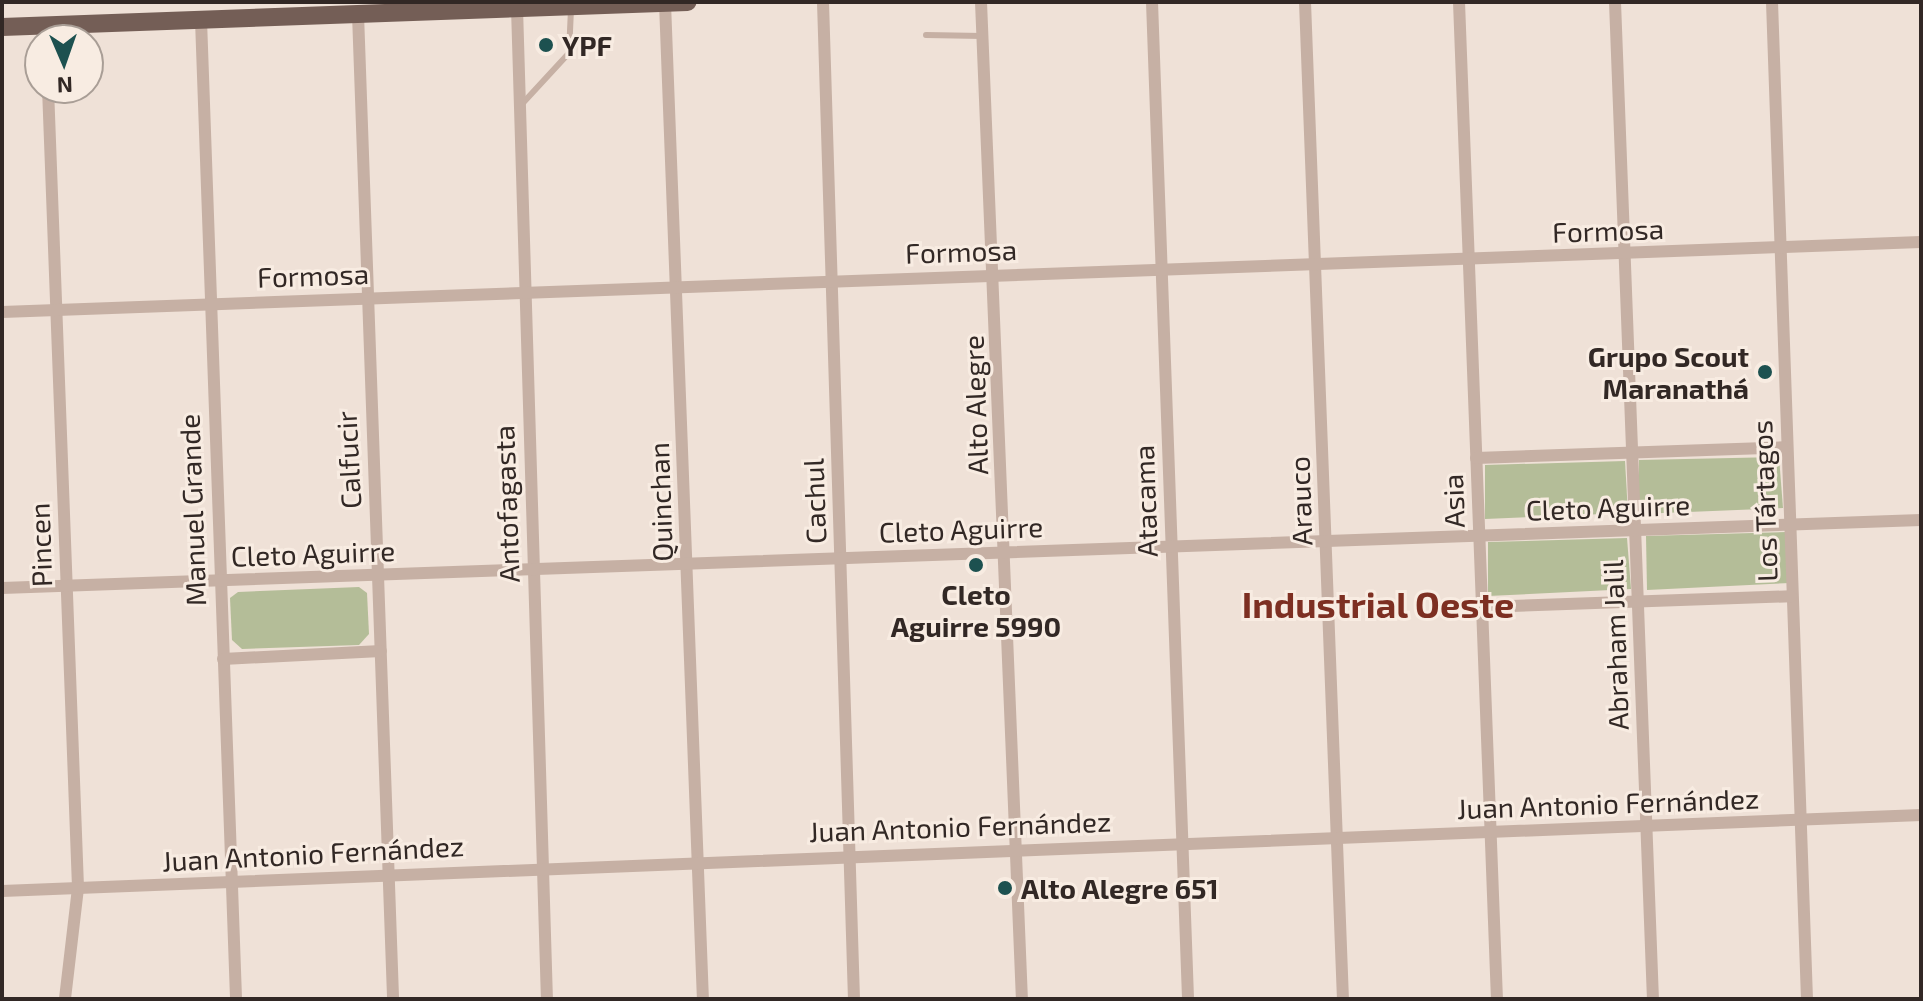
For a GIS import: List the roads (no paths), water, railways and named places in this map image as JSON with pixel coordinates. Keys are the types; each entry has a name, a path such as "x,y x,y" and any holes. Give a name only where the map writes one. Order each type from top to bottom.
{"main road":[{"path":"104,28 201,20 245,10 364,10 490,5 517,8 688,2"},
{"path":"2,27 24,29"}],"street":[{"name":"Cachul","path":"823,2 854,999"},
{"name":"Alto Alegre","path":"981,2 986,36 1022,999"},
{"name":"Atacama","path":"1152,2 1188,999"},
{"name":"Arauco","path":"1305,2 1334,837 1343,999"},
{"name":"Asia","path":"1459,2 1497,999"},
{"name":"Abraham Jalil","path":"1615,2 1653,999"},
{"name":"Los Tártagos","path":"1772,2 1785,447 1807,999"},
{"name":"Quinchan","path":"665,3 703,999"},
{"name":"Antofagasta","path":"517,8 523,290 547,999"},
{"name":"Calfucir","path":"364,10 368,296 393,999"},
{"name":"Manuel Grande","path":"201,20 218,580 236,999"},
{"name":"Pincen","path":"49,104 78,888 65,999"},
{"name":"Formosa","path":"2,312 523,290 1921,242"},
{"name":"Cleto Aguirre","path":"1476,458 1785,447"},
{"name":"Cleto Aguirre","path":"2,588 1921,520"},
{"path":"1482,607 1791,596"},
{"path":"223,659 381,651"},
{"name":"Juan Antonio Fernández","path":"2,891 698,859 1921,815"}],"lane":[{"path":"519,106 569,53 572,6"},
{"path":"926,35 986,36"}],"place":[{"name":"YPF","path":"546,45"},
{"name":"Grupo Scout Maranathá","path":"1765,372"},
{"name":"Cleto Aguirre 5990","path":"976,565"},
{"name":"Alto Alegre 651","path":"1005,888"}],"district":[{"name":"Industrial Oeste","path":"1378,604"}]}
